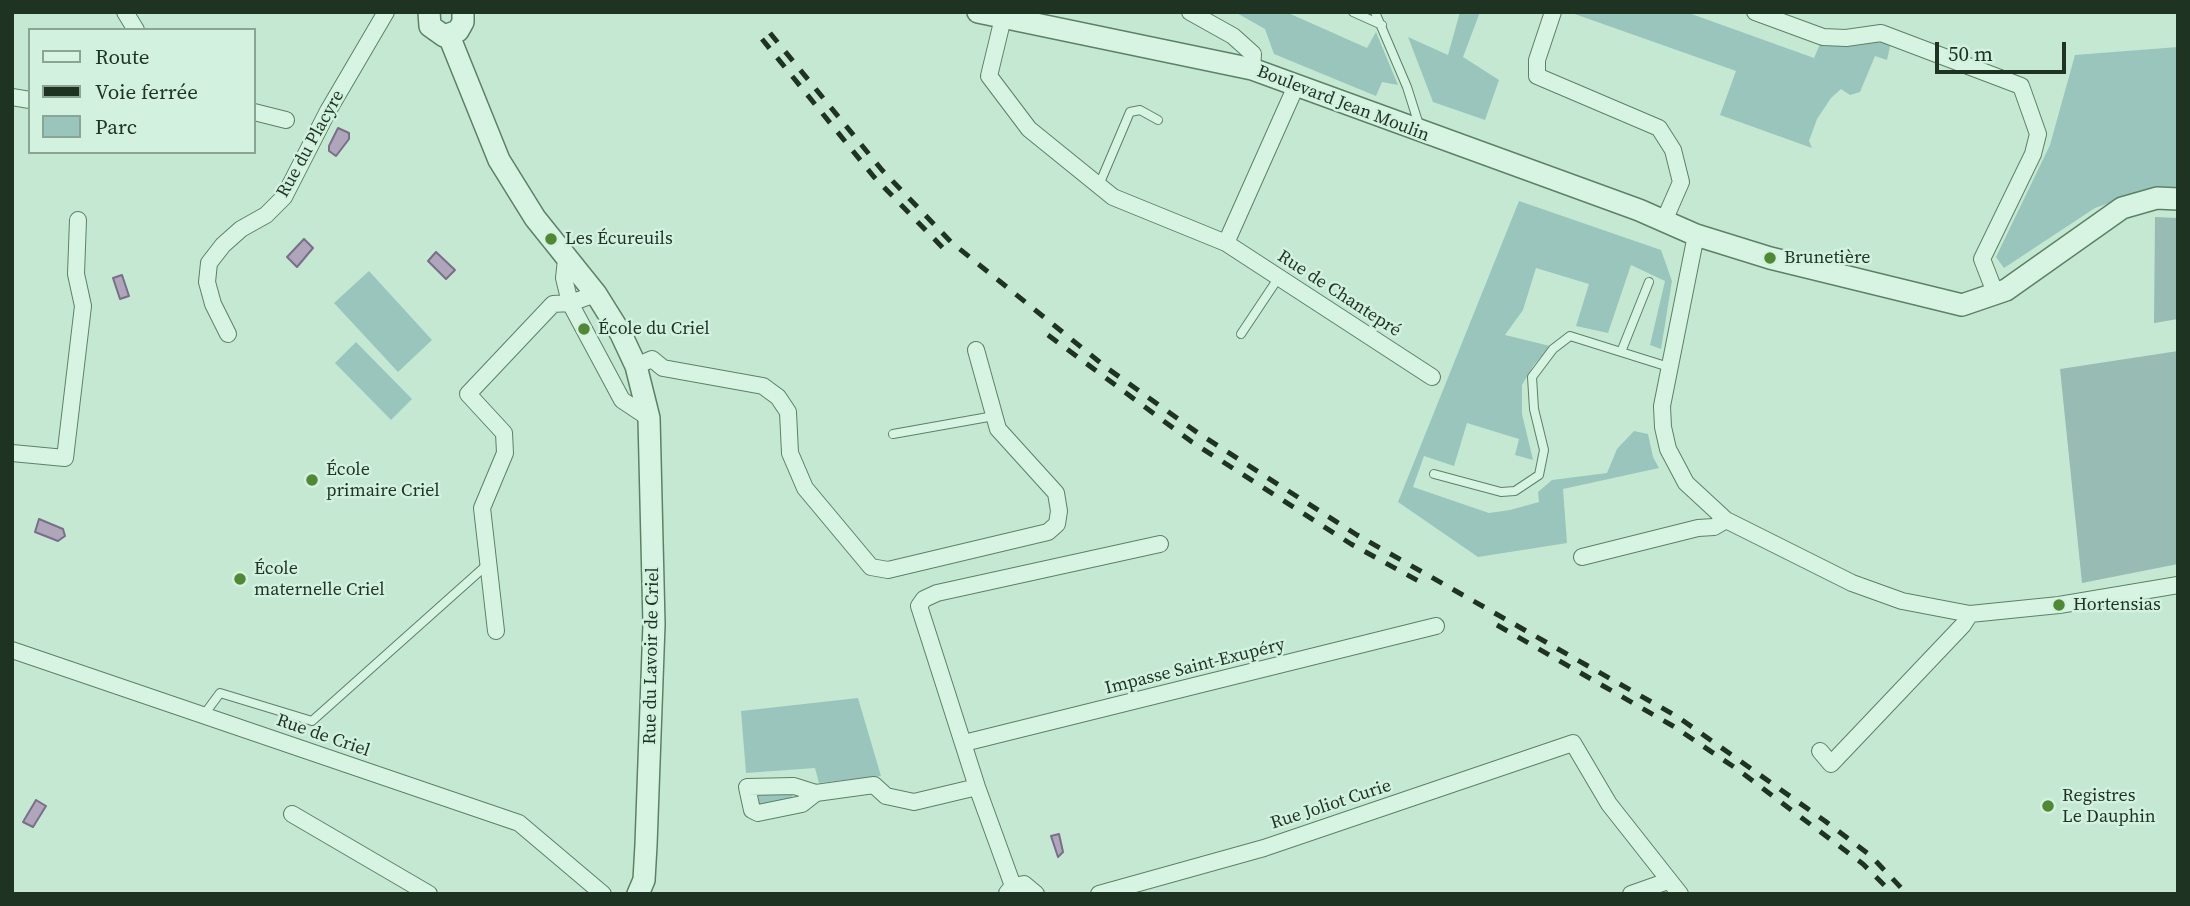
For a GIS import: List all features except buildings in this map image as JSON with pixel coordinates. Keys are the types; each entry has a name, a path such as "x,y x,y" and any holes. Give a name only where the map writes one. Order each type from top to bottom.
{"street":[{"path":"125,12 135,28"},
{"name":"Rue du Placyre","path":"228,334 213,304 207,282 209,263 223,245 241,229 266,215 285,197 328,111 386,12"},
{"path":"426,13 433,31 449,36 462,27 463,12"},
{"name":"Boulevard Jean Moulin","path":"978,12 1252,69 1696,235 1770,258 1965,312 1996,295"},
{"path":"1190,12 1233,36 1253,54 1252,69"},
{"path":"1553,12 1537,60 1537,76 1659,128 1673,150 1681,182 1664,221"},
{"path":"1755,12 1823,37 1846,38 1881,33 2021,86 2038,134 2033,154 1982,259 1996,295 2122,208 2157,198 2178,200"},
{"name":"Rue de Chantepré","path":"1003,18 989,76 1030,129 1113,197 1226,243 1432,377"},
{"name":"Rue du Lavoir de Criel","path":"449,36 499,160 535,218 566,260 596,294 621,334 636,366 649,418 654,624 644,880 638,894"},
{"path":"1226,243 1296,86"},
{"path":"256,113 286,120"},
{"path":"12,453 65,458 83,306 76,274 78,220"},
{"path":"1696,235 1672,368 1662,406 1668,449 1686,483 1726,520 1852,583 1902,601 1970,614 2060,604 2178,584"},
{"path":"566,260 564,278 570,303 622,400 649,418"},
{"path":"496,631 490,562 481,508 505,453 504,433 468,394 553,304 570,303 596,294"},
{"path":"636,366 652,359 663,368 763,386 778,397 788,412 790,453 805,488 871,567 888,570 1048,532 1057,524 1059,511 1056,493 998,429 976,350"},
{"path":"1582,557 1699,528 1714,527 1726,520"},
{"path":"1036,894 1024,884 1010,890 998,842 977,787 919,606 925,599 937,593 1160,544"},
{"path":"1820,751 1831,764 1963,625 1970,614"},
{"name":"Impasse Saint-Exupéry","path":"964,743 1436,626"},
{"name":"Rue de Criel","path":"12,650 519,823 603,894"},
{"name":"Rue Joliot Curie","path":"1098,894 1264,848 1573,743 1609,804 1668,881"},
{"path":"816,793 874,785 887,796 914,802 977,787"},
{"path":"292,814 429,894"},
{"path":"1631,894 1668,881 1680,894"}],"lane":[{"path":"1353,12 1382,25"},
{"path":"1375,12 1422,134"},
{"path":"1099,185 1117,148 1120,129 1130,112 1140,110 1158,120"},
{"path":"1241,334 1279,277"},
{"path":"1621,352 1649,282"},
{"path":"1434,474 1501,492 1515,491 1539,475 1544,450 1534,409 1532,377 1546,359 1570,337 1672,368"},
{"path":"893,434 994,416"},
{"path":"203,716 220,694 312,722 490,562"}],"green space":[{"path":"1235,12 1286,12 1367,48 1376,32 1398,85 1382,82 1376,96 1274,54 1265,29"},
{"path":"1460,12 1480,12 1463,57 1499,80 1485,120 1433,102 1408,37 1448,55"},
{"path":"1569,12 1686,12 1814,58 1823,37 1881,33 1891,42 1887,60 1875,56 1860,92 1850,95 1841,89 1831,98 1817,119 1809,141 1812,148 1720,115 1736,71"},
{"path":"2178,47 2178,188 2153,188 2095,208 2004,268 1996,257 2050,145 2075,55"},
{"path":"1519,201 1661,250 1672,281 1661,349 1650,345 1665,281 1631,265 1608,333 1576,326 1589,284 1536,268 1523,310 1505,335 1550,346 1533,366 1522,385 1522,414 1533,460 1515,455 1519,439 1467,423 1454,466 1424,456 1413,487 1489,513 1510,510 1539,502 1538,492 1552,480 1607,473 1617,449 1634,431 1648,434 1653,457 1659,468 1563,489 1567,543 1478,557 1398,502"},
{"path":"369,271 432,340 398,372 334,303"},
{"path":"356,342 412,399 391,420 335,363"},
{"path":"858,698 881,776 819,783 815,768 746,773 741,711"},
{"path":"757,792 794,794 790,799 757,806"}],"shaded area":[{"path":"338,128 349,133 349,139 336,156 329,151 329,146"},
{"path":"2155,217 2178,218 2178,319 2154,323"},
{"path":"304,239 313,248 297,267 287,257"},
{"path":"436,252 455,270 446,279 428,261"},
{"path":"122,275 129,296 120,299 113,278"},
{"path":"2178,351 2178,564 2082,583 2060,369"},
{"path":"39,519 63,529 65,536 58,541 35,532"},
{"path":"36,800 46,806 33,827 23,822"},
{"path":"1059,834 1063,852 1058,857 1051,836"}],"railway":[{"path":"770,33 882,170 951,242 1107,368 1198,433 1357,535 1678,717 1871,856 1907,894"},
{"path":"762,39 874,177 943,248"},
{"path":"1048,335 1192,442 1351,544 1424,584"},
{"path":"1497,625 1673,726 1737,769 1863,864 1893,894"}],"place":[{"name":"Les Écureuils","path":"551,239"},
{"name":"Brunetière","path":"1770,258"},
{"name":"École du Criel","path":"584,329"},
{"name":"École primaire Criel","path":"312,480"},
{"name":"École maternelle Criel","path":"240,579"},
{"name":"Hortensias","path":"2059,605"},
{"name":"Registres Le Dauphin","path":"2048,806"}]}
